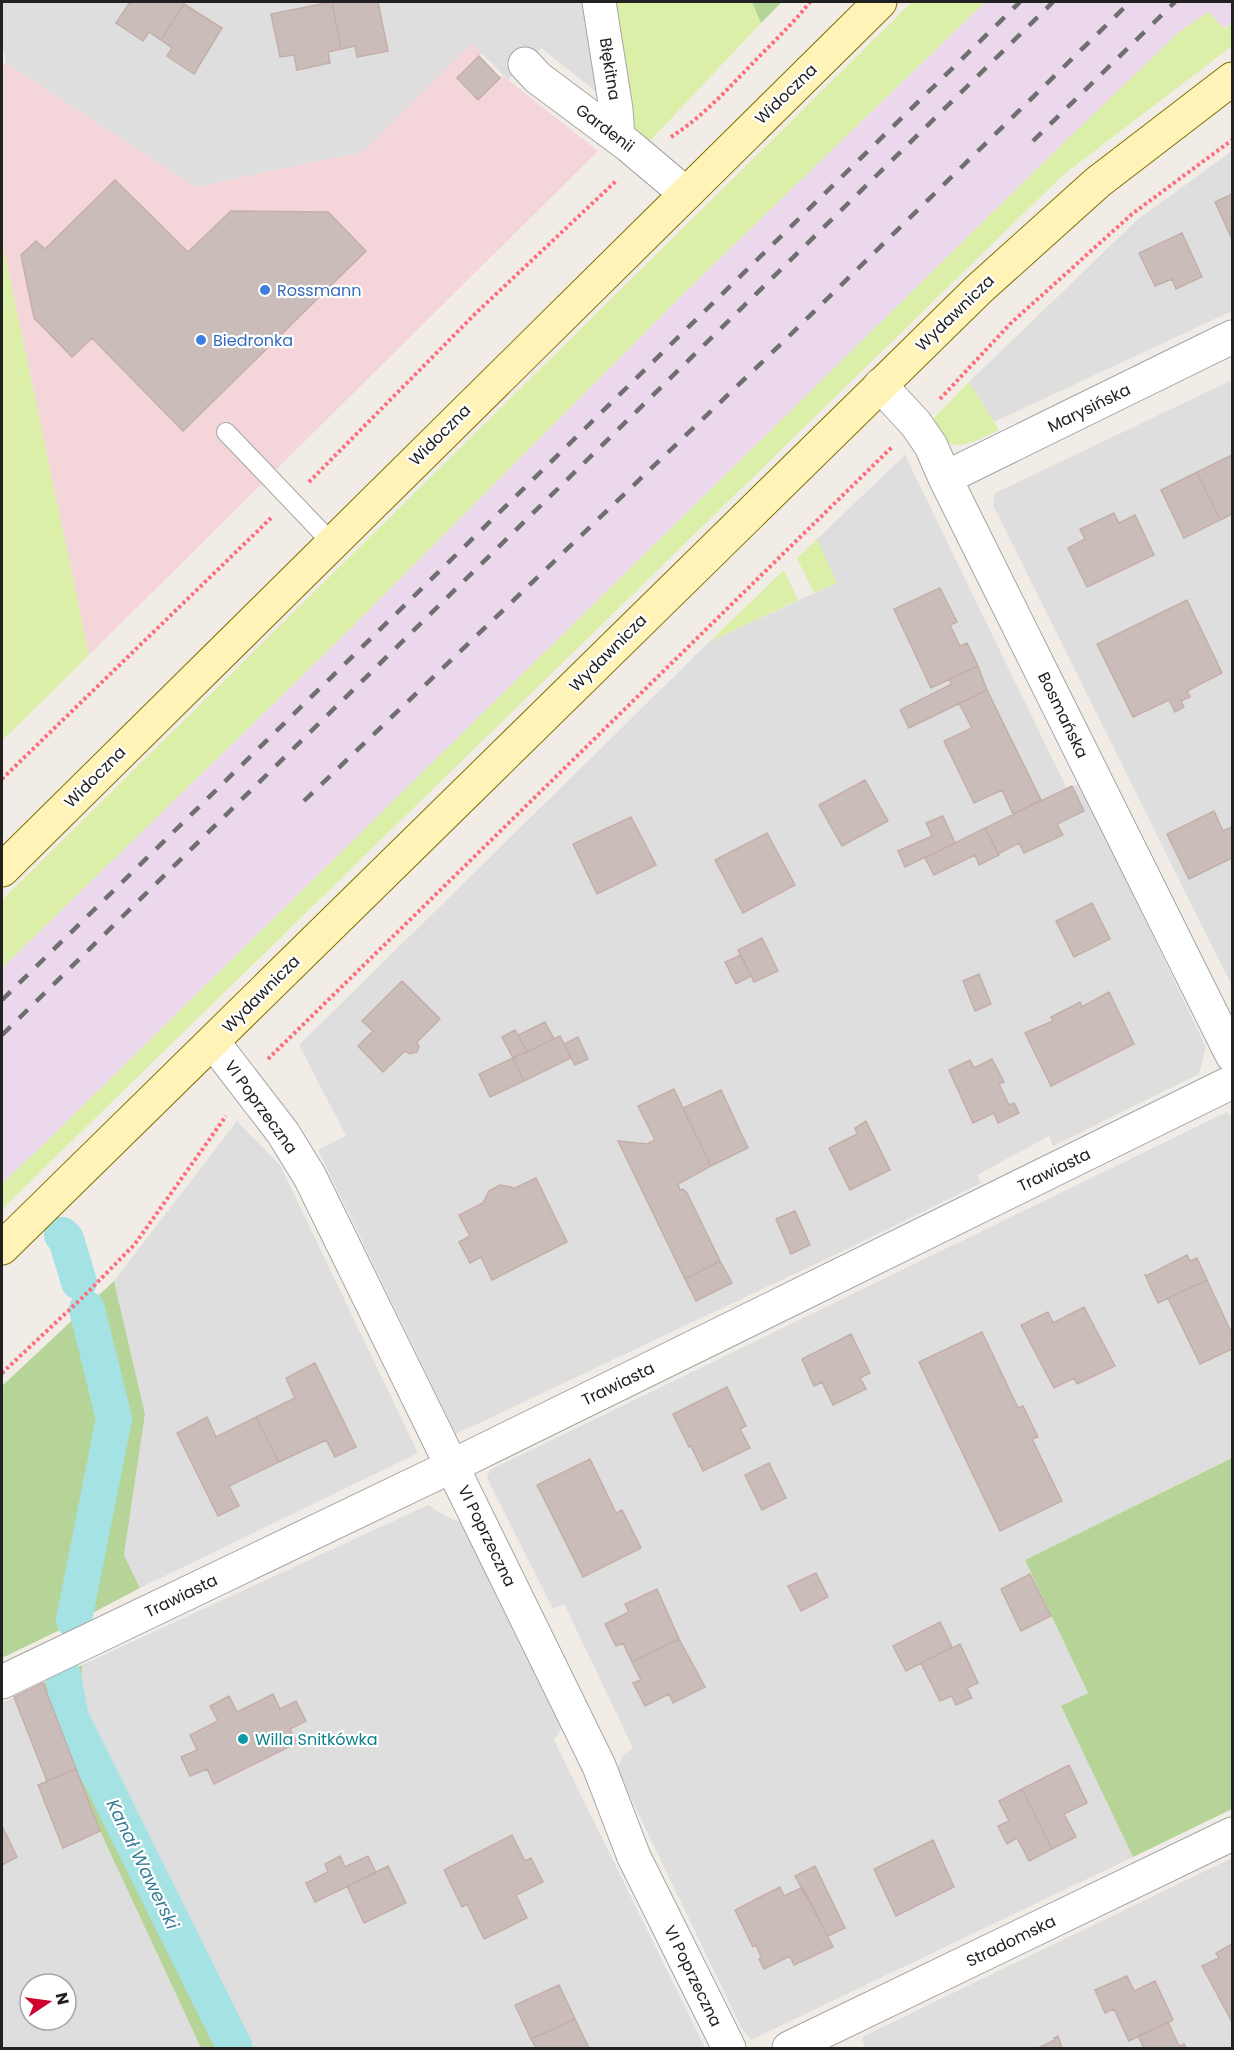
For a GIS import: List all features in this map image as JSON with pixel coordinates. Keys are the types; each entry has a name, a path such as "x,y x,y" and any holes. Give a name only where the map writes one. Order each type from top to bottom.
{"main road":[{"name":"Widoczna","path":"2,870 331,542 880,2"},
{"name":"Wydawnicza","path":"2,1248 880,385 1044,229 1155,137 1233,79"}],"street":[{"name":"Błękitna","path":"599,2 616,109 630,147"},
{"name":"Gardenii","path":"525,64 538,78 630,147 685,193"},
{"name":"Marysińska","path":"945,478 1233,338"},
{"name":"Bosmańska","path":"880,385 916,424 931,446 1233,1055"},
{"name":"VI Poprzeczna","path":"213,1042 283,1133 310,1177 598,1766 634,1857 729,2049"},
{"name":"Trawiasta","path":"2,1682 452,1466 1233,1082"},
{"name":"Stradomska","path":"789,2049 1233,1834"}],"lane":[{"path":"226,432 331,542"}],"path":[{"path":"2,779 290,500 476,313 630,147 688,126 810,2"},
{"path":"2,1373 135,1245 266,1061 916,424 1010,324 1123,222 1233,140"}],"shaded area":[{"path":"2,2 585,2 604,98 541,48 508,80 472,43 363,152 195,187 6,63 2,42"},
{"path":"985,2 1232,2 1232,22 1046,160 2,1184 2,968 347,632 685,292"},
{"path":"472,43 482,53 457,80 477,100 502,75 598,151 89,655 2,240 2,66 6,63 195,187 363,152"},
{"path":"1232,151 1232,311 994,422 969,382 1137,220"},
{"path":"1232,380 1232,986 993,505 995,493"},
{"path":"905,455 1067,789 1079,783 1206,1047 1199,1074 1053,1146 1049,1136 977,1175 981,1183 843,1251 456,1434 318,1150 346,1136 299,1045 709,642 836,583 817,539"},
{"path":"1227,1112 1232,1117 1232,1458 1025,1560 1088,1693 1062,1706 1133,1857 751,2040 741,2027 617,1769 624,1754 633,1748 564,1604 553,1609 487,1478 490,1470"},
{"path":"237,1121 280,1165 418,1453 140,1588 124,1555 145,1414 114,1281"},
{"path":"428,1505 447,1517 466,1524 562,1727 554,1740 705,2048 250,2048 98,1741 81,1695 82,1665"},
{"path":"43,1683 100,1831 201,2048 2,2048 2,1703"},
{"path":"1232,1858 1232,2048 865,2048 862,2037"}],"green space":[{"path":"611,2 752,2 761,23 649,142 635,130"},
{"path":"752,2 782,2 761,23"},
{"path":"912,2 985,2 685,292 347,632 2,968 2,900"},
{"path":"1208,12 1225,29 1232,22 1232,46 1063,175 2,1209 2,1184 1046,160 1179,32"},
{"path":"2,240 89,655 2,741"},
{"path":"969,382 999,430 972,442 951,444 943,438 932,420"},
{"path":"817,539 837,583 814,593 797,558"},
{"path":"784,570 798,600 709,642"},
{"path":"114,1281 145,1414 124,1555 140,1588 2,1658 2,1386"},
{"path":"1232,1458 1232,1809 1133,1857 1061,1706 1088,1693 1025,1560"},
{"path":"82,1665 81,1695 98,1741 250,2048 201,2048 100,1831 43,1683"}],"building":[{"path":"130,2 181,2 184,4 161,40 149,32 143,41 116,23"},
{"path":"332,2 341,49 328,52 330,63 297,70 294,55 280,57 271,14"},
{"path":"332,2 378,2 388,51 357,57 355,46 341,49"},
{"path":"184,4 222,28 194,74 167,56 172,48 161,40"},
{"path":"479,56 500,78 478,100 457,78"},
{"path":"115,180 188,252 231,211 328,212 366,251 183,431 92,338 72,357 34,318 21,255 36,241 45,249"},
{"path":"1232,194 1232,239 1215,202"},
{"path":"1182,233 1202,277 1176,289 1172,279 1155,286 1139,253"},
{"path":"1232,455 1232,514 1220,520 1197,472"},
{"path":"1197,472 1220,520 1184,538 1161,490"},
{"path":"1114,513 1119,523 1135,515 1154,555 1087,587 1068,548 1085,539 1080,529"},
{"path":"940,588 957,622 950,625 960,646 967,643 978,666 931,688 894,609"},
{"path":"1187,600 1222,673 1187,691 1190,697 1181,701 1184,707 1175,712 1169,700 1133,717 1097,644"},
{"path":"978,666 987,690 909,728 900,710 952,684 949,679"},
{"path":"987,690 1041,800 1013,814 1002,790 974,803 944,741 972,728 959,703"},
{"path":"865,780 888,821 842,846 819,805"},
{"path":"1072,786 1084,811 1057,824 1063,835 1024,853 1019,843 998,854 985,828"},
{"path":"1214,811 1223,831 1232,827 1232,858 1189,879 1167,834"},
{"path":"943,816 955,843 905,867 898,851 932,836 926,823"},
{"path":"631,817 656,865 597,894 573,844"},
{"path":"985,828 999,855 979,865 975,855 934,875 925,858"},
{"path":"767,833 795,885 743,913 715,860"},
{"path":"1092,903 1110,939 1074,957 1056,921"},
{"path":"762,938 778,971 754,982 738,950"},
{"path":"741,955 751,976 736,984 725,962"},
{"path":"979,974 991,1004 975,1011 963,981"},
{"path":"402,981 440,1019 417,1042 419,1047 417,1052 410,1054 405,1051 383,1072 358,1046 373,1031 362,1021"},
{"path":"1109,992 1134,1044 1051,1086 1025,1033 1053,1021 1051,1017 1080,1002 1082,1007"},
{"path":"545,1022 554,1039 527,1052 518,1035"},
{"path":"515,1030 527,1052 513,1058 502,1037"},
{"path":"560,1036 571,1058 524,1081 513,1058"},
{"path":"578,1037 588,1059 575,1065 564,1044"},
{"path":"513,1058 524,1081 490,1097 479,1074"},
{"path":"992,1059 1004,1082 999,1084 1009,1105 1014,1103 1019,1113 998,1123 994,1113 973,1123 949,1070 970,1060 974,1068"},
{"path":"674,1089 711,1166 678,1184 680,1190 683,1189 687,1193 720,1261 685,1279 618,1141 647,1144 655,1140 638,1106"},
{"path":"721,1090 748,1148 711,1166 683,1108"},
{"path":"866,1121 890,1170 850,1190 829,1148 857,1134 855,1128"},
{"path":"536,1178 567,1242 492,1280 481,1257 470,1263 459,1242 470,1236 459,1215 483,1203 489,1191 500,1185 513,1189"},
{"path":"795,1211 810,1245 791,1254 776,1219"},
{"path":"1187,1255 1190,1261 1197,1258 1207,1280 1158,1303 1145,1275"},
{"path":"720,1261 732,1283 696,1301 685,1279"},
{"path":"1207,1280 1232,1334 1232,1349 1200,1364 1168,1298"},
{"path":"1084,1307 1115,1366 1077,1384 1074,1378 1054,1388 1021,1325 1048,1312 1053,1323"},
{"path":"982,1332 1018,1408 1023,1406 1038,1437 1032,1439 1062,1501 1000,1531 919,1362"},
{"path":"851,1334 870,1373 860,1378 866,1389 833,1405 822,1382 814,1386 802,1359"},
{"path":"315,1363 356,1447 335,1457 326,1440 279,1462 256,1417 295,1398 286,1378"},
{"path":"727,1387 746,1426 740,1429 750,1448 703,1471 673,1414"},
{"path":"207,1417 216,1437 256,1417 279,1462 229,1486 239,1506 218,1516 177,1433"},
{"path":"590,1459 616,1513 622,1510 641,1548 583,1577 537,1485"},
{"path":"769,1463 786,1498 762,1510 745,1475"},
{"path":"816,1573 828,1597 801,1611 788,1586"},
{"path":"1030,1574 1051,1616 1021,1631 1001,1589"},
{"path":"657,1589 679,1639 632,1662 623,1643 616,1646 605,1624 629,1612 625,1604"},
{"path":"940,1622 952,1647 906,1671 893,1646"},
{"path":"679,1639 705,1687 673,1703 669,1694 645,1706 633,1683 641,1680 632,1662"},
{"path":"960,1644 978,1683 967,1688 972,1698 956,1705 952,1696 940,1701 921,1663"},
{"path":"43,1683 76,1769 47,1781 14,1697"},
{"name":"Willa Snitkówka","path":"273,1694 280,1709 296,1701 306,1721 290,1729 297,1743 214,1784 207,1769 190,1776 181,1757 197,1750 190,1735 218,1721 210,1706 229,1696 237,1712"},
{"path":"1069,1765 1087,1803 1064,1814 1076,1837 1052,1849 1022,1789"},
{"path":"76,1769 100,1831 63,1848 38,1785"},
{"path":"1022,1789 1052,1849 1029,1861 1017,1838 1007,1844 998,1826 1009,1821 999,1801"},
{"path":"2,1826 17,1857 2,1865"},
{"path":"512,1835 525,1861 531,1858 543,1882 516,1895 527,1918 484,1939 467,1904 462,1907 444,1870"},
{"path":"933,1840 954,1887 896,1916 874,1869"},
{"path":"340,1856 345,1867 368,1856 376,1873 315,1902 306,1883 328,1872 325,1864"},
{"path":"388,1866 406,1903 364,1923 347,1886"},
{"path":"815,1866 845,1928 828,1936 795,1876"},
{"path":"780,1887 784,1896 801,1888 802,1891 804,1889 833,1947 794,1965 790,1956 764,1969 756,1945 753,1947 735,1910"},
{"path":"1232,1944 1232,2022 1202,1966 1219,1958 1216,1953"},
{"path":"1127,1976 1134,1991 1155,1981 1173,2020 1129,2041 1114,2009 1105,2013 1095,1990"},
{"path":"559,1985 575,2019 531,2039 515,2005"},
{"path":"575,2019 589,2048 536,2048 531,2039"},
{"path":"1168,2022 1179,2046 1184,2044 1186,2048 1144,2048 1138,2036"},
{"path":"1058,2036 1062,2048 1038,2048 1055,2040 1054,2038"}],"waterway":[{"name":"Kanał Wawerski","path":"62,1235 66,1239 79,1282"},
{"name":"Kanał Wawerski","path":"74,1620 114,1419 87,1309"},
{"name":"Kanał Wawerski","path":"63,1676 71,1718 235,2048"}],"railway":[{"path":"2,1000 1020,2"},
{"path":"2,1035 1053,2"},
{"path":"304,801 781,344 1130,2"},
{"path":"1033,141 1175,2"}],"place":[{"name":"Rossmann","path":"265,290"},
{"name":"Biedronka","path":"201,340"},
{"name":"Willa Snitkówka","path":"243,1739"}]}
